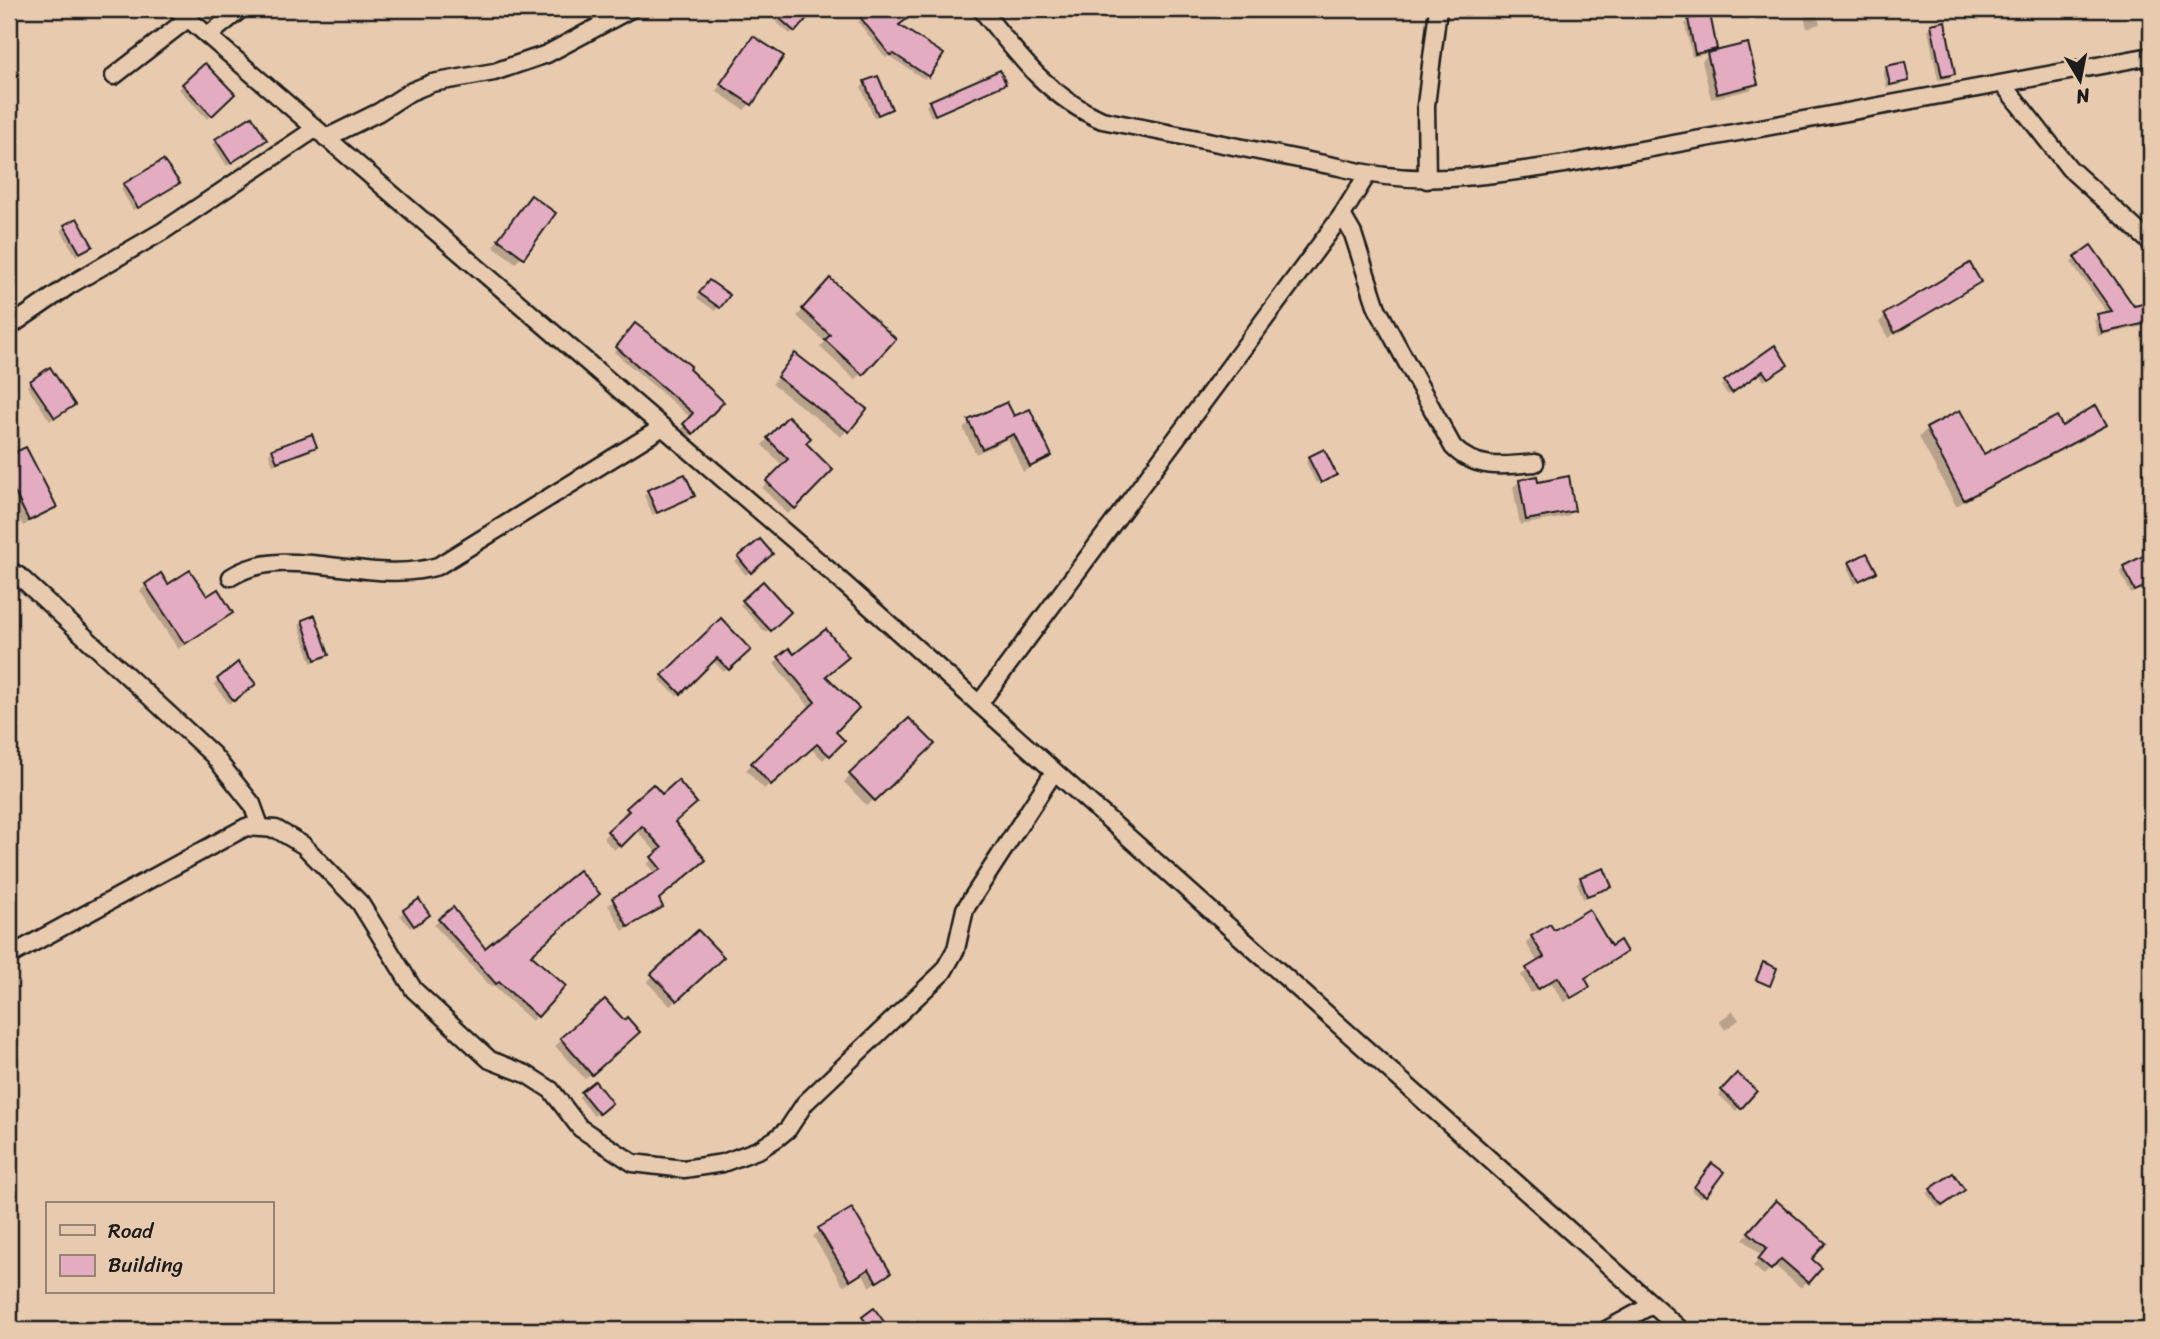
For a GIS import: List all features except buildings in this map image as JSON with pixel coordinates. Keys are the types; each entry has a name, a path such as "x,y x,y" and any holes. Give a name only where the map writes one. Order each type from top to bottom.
{"street":[{"path":"209,35 241,9"},
{"path":"9,327 70,285 321,133 379,112 410,92 432,83 494,72 547,54 631,9"},
{"path":"981,9 1047,88 1077,109 1094,117 1118,125 1339,167 1367,175 1427,180 1470,178 1593,160 2151,56"},
{"path":"1427,180 1426,105 1438,9"},
{"path":"114,76 183,14 663,427 979,704 1681,1330"},
{"path":"2003,84 2069,168 2151,243"},
{"path":"979,704 1342,215 1367,175"},
{"path":"1342,215 1353,234 1377,307 1453,447 1473,462 1502,466 1535,463"},
{"path":"231,577 246,567 276,562 378,573 414,573 438,566 663,427"},
{"path":"9,570 19,576 213,755 252,804 260,826"},
{"path":"9,956 246,827 260,826 276,830 303,845 338,878 360,903 414,990 490,1060 526,1074 551,1090 580,1128 633,1163 703,1168 760,1149 788,1129 805,1103 943,972 956,949 965,909 1054,772"},
{"path":"1606,1330 1652,1305"}]}
